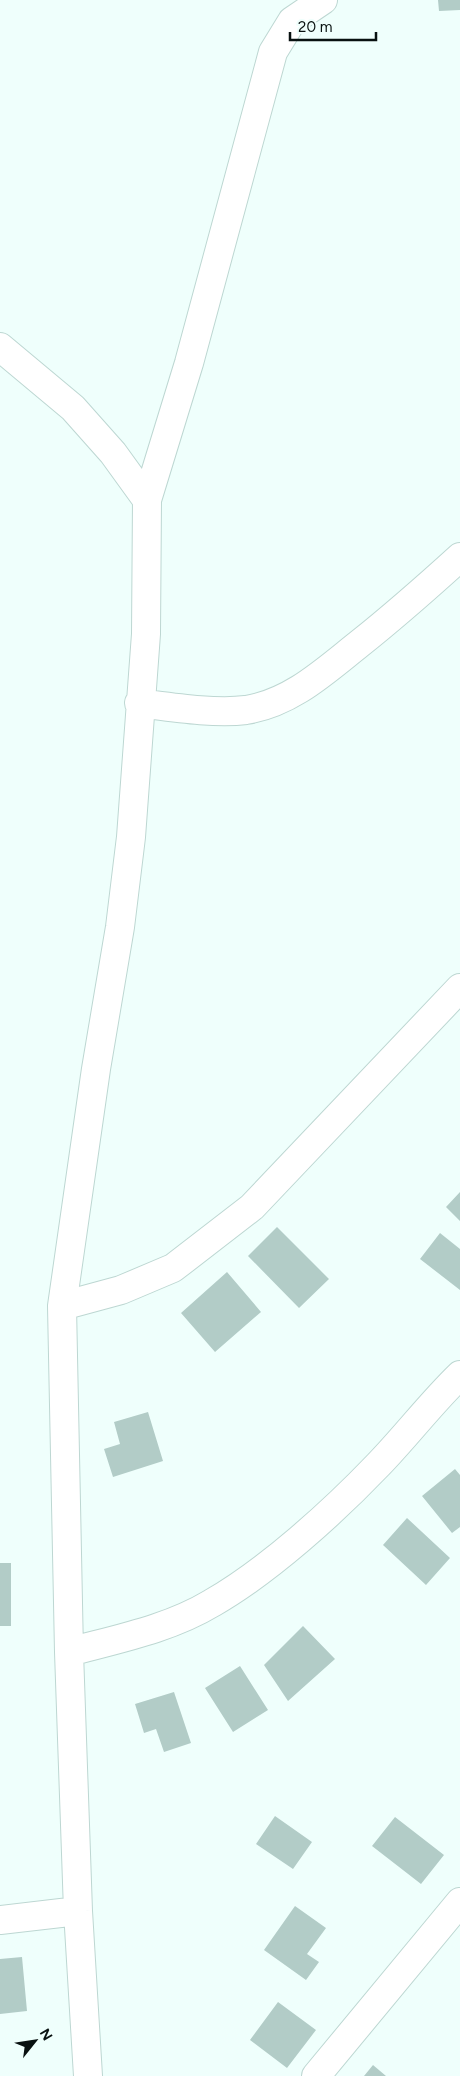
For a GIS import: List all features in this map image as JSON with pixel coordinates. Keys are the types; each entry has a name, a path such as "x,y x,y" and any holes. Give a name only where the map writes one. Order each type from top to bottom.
{"street":[{"path":"88,2076 78,1911 69,1652 62,1306 96,1069 120,927 131,836 146,634 147,500 190,363 273,52 292,21 322,0"},
{"path":"0,347 73,408 113,453 147,500"},
{"path":"140,703 191,709 245,710 286,698 318,677 409,604 460,557"},
{"path":"62,1306 121,1290 173,1268 252,1206 460,988"},
{"path":"69,1652 152,1630 211,1604 250,1579 314,1525 378,1465 438,1396 460,1374"},
{"path":"316,2076 460,1902"},
{"path":"0,1920 78,1911"}],"building":[{"path":"438,0 460,0 460,10 439,11"},
{"path":"460,1192 460,1221 446,1207"},
{"path":"277,1227 329,1279 299,1308 248,1256"},
{"path":"440,1233 460,1249 460,1290 420,1259"},
{"path":"227,1272 261,1312 215,1352 181,1313"},
{"path":"148,1412 163,1461 113,1477 104,1449 120,1444 114,1422"},
{"path":"455,1469 460,1475 460,1527 452,1533 422,1496"},
{"path":"407,1518 450,1558 426,1585 383,1545"},
{"path":"0,1563 11,1563 11,1626 0,1626"},
{"path":"303,1626 335,1659 288,1701 264,1665"},
{"path":"240,1666 268,1710 233,1732 205,1688"},
{"path":"174,1692 191,1743 164,1752 156,1729 144,1733 135,1704"},
{"path":"275,1816 312,1842 293,1869 256,1844"},
{"path":"395,1817 444,1855 421,1884 372,1846"},
{"path":"295,1906 326,1928 307,1954 319,1962 306,1980 264,1950"},
{"path":"22,1957 27,2011 0,2014 0,1959"},
{"path":"278,2002 316,2030 287,2068 250,2040"},
{"path":"373,2065 386,2076 364,2076"}]}
